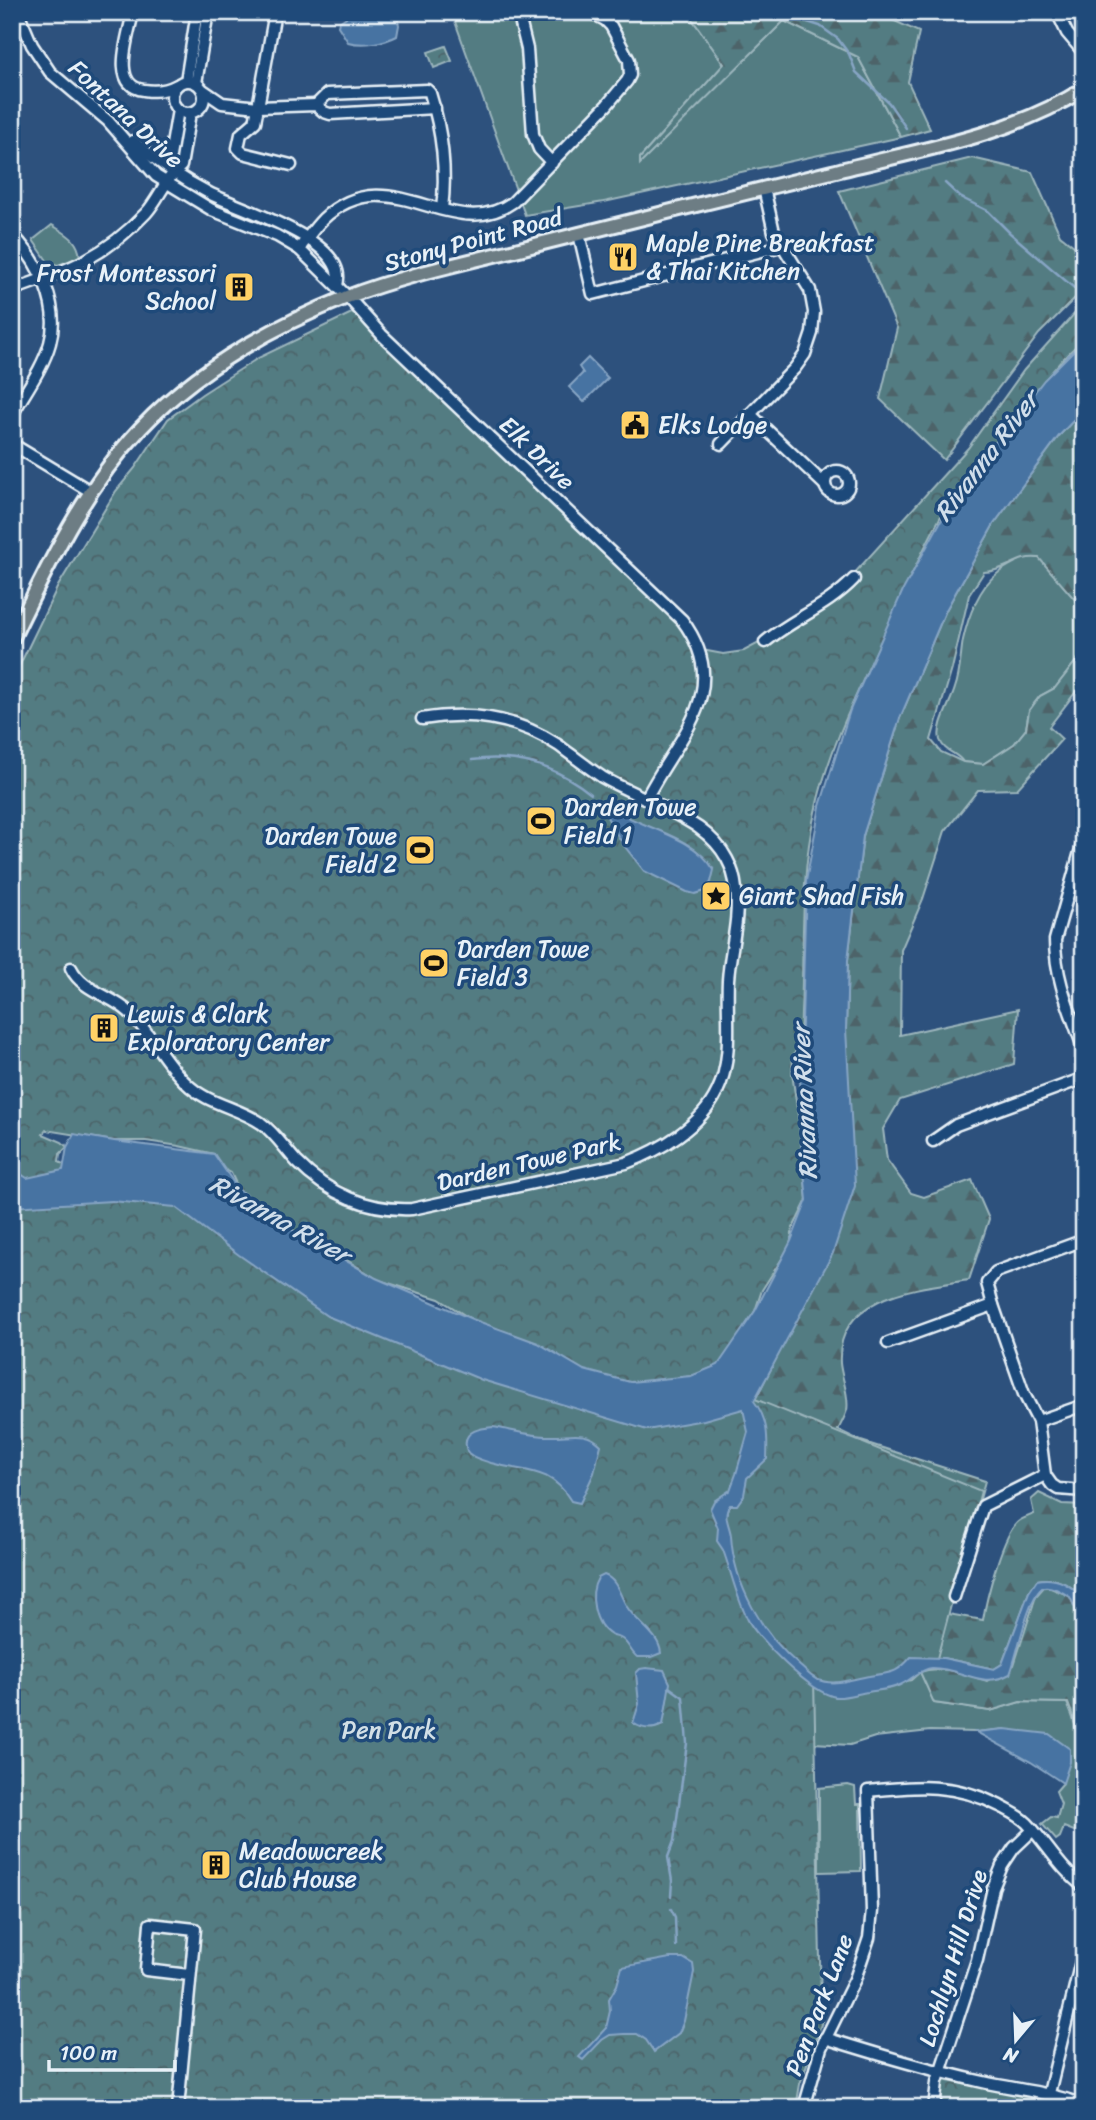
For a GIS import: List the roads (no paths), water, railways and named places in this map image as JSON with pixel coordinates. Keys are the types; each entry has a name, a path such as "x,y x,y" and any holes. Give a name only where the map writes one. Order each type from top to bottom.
{"main road":[{"name":"Stony Point Road","path":"12,639 55,550 90,491 141,428 190,384 258,339 348,297 457,265 995,131 1034,116 1084,89"}],"street":[{"name":"Fontana Drive","path":"18,12 32,46 50,72 108,121 156,176 212,210 277,236 299,250 337,285"},
{"path":"133,12 122,70 125,79 136,89 153,92 190,85 222,103 258,107 316,104 327,94 419,89 430,93 440,126 444,161 442,209"},
{"path":"190,85 197,12"},
{"path":"173,171 169,162 176,108 172,94 190,85 208,12"},
{"path":"275,12 255,122 241,134 238,148 243,153 291,165"},
{"path":"518,12 527,49 533,134 539,149 552,163"},
{"path":"299,250 330,213 365,195 384,195 477,216 495,212 513,202 627,81 629,61 611,26 590,12"},
{"path":"1057,12 1067,33 1084,52"},
{"path":"12,290 85,262 113,245 149,210 173,171 181,166 194,112 204,99 190,85"},
{"path":"153,92 176,108 194,112 222,103"},
{"path":"316,104 330,114 435,108"},
{"path":"108,121 153,158 206,192 288,227 307,239 329,257 337,268 337,285"},
{"path":"721,444 800,361 812,333 814,312 810,290 781,246 771,222 764,188"},
{"path":"12,234 33,259 43,280 50,301 52,326 51,340 45,357 12,415"},
{"path":"579,234 593,294 781,246"},
{"name":"Elk Drive","path":"337,285 382,335 682,620 700,658 702,679 699,708 690,729 662,768 646,799"},
{"path":"750,414 824,484"},
{"path":"12,444 90,491"},
{"path":"765,642 782,629 822,607 854,579"},
{"name":"Darden Towe Park","path":"71,968 80,982 130,1013 175,1072 195,1092 261,1124 311,1174 343,1196 376,1208 412,1209 626,1163 659,1148 704,1112 717,1092 725,1069 728,979 737,907 735,880 726,858 718,846 698,827 604,778 526,727 479,716 445,715 422,719"},
{"path":"1084,838 1059,926 1055,953 1061,986 1084,1050"},
{"path":"933,1141 956,1125 1084,1078"},
{"path":"1084,1240 996,1272 989,1279 988,1289 1024,1394 1038,1421 1045,1475 1058,1489 1084,1492"},
{"path":"888,1343 993,1305"},
{"path":"1038,1421 1084,1405"},
{"path":"954,1597 983,1506 1045,1475"},
{"name":"Pen Park Lane","path":"804,2108 825,2038 851,1987 869,1938 872,1911 869,1791 919,1786 950,1787 994,1803 1022,1818 1033,1830"},
{"path":"1033,1830 1062,1869 1084,1887"},
{"name":"Lochlyn Hill Drive","path":"934,2108 934,2091 978,1960 993,1888 1002,1866 1033,1830"},
{"path":"178,2108 194,1929 150,1923 145,1969 189,1975"},
{"path":"1049,2093 1084,1949"},
{"path":"825,2038 940,2072 996,2085 1049,2093 1084,2105"}],"water":[{"path":"354,12 396,12 399,25 397,36 373,43 348,42 338,26 339,22"},
{"name":"Rivanna River","path":"1084,340 1084,409 1059,436 994,524 946,610 900,718 863,836 848,960 846,1029 855,1185 833,1253 754,1401 766,1428 767,1459 747,1478 744,1495 737,1505 730,1505 727,1517 738,1572 752,1607 786,1653 816,1679 836,1682 887,1673 901,1667 911,1657 943,1658 994,1669 1002,1664 1029,1592 1037,1580 1044,1579 1064,1583 1076,1591 1084,1603 1084,1649 1080,1619 1070,1597 1054,1588 1044,1587 1038,1592 1028,1613 1010,1674 990,1680 932,1668 892,1688 836,1697 813,1686 799,1675 751,1626 736,1592 723,1550 717,1541 718,1528 710,1509 714,1501 730,1490 736,1474 748,1432 743,1409 704,1420 647,1430 482,1380 327,1316 175,1207 112,1201 12,1207 12,1168 27,1178 63,1170 67,1147 74,1134 214,1154 239,1190 289,1228 376,1278 472,1319 538,1343 584,1370 630,1382 691,1376 718,1365 755,1311 791,1241 807,1200 799,1125 806,881 820,806 850,710 903,590 958,490 1044,380"},
{"path":"588,358 608,378 584,402 569,387 583,373 579,367"},
{"path":"596,798 626,816 676,838 704,857 714,870 705,891 695,894 687,892 644,871 622,843"},
{"path":"493,1427 542,1436 583,1435 601,1445 594,1473 580,1503 571,1501 555,1482 546,1476 491,1463 469,1453 466,1449 467,1436 479,1429"},
{"path":"604,1575 612,1580 631,1613 652,1634 661,1653 651,1657 637,1657 621,1638 611,1635 600,1624 594,1609 593,1592 598,1578"},
{"path":"646,1668 664,1670 670,1683 663,1725 652,1728 633,1723 639,1704 636,1673"},
{"path":"1005,1729 1049,1734 1070,1749 1070,1762 1063,1783 976,1732"},
{"path":"683,1958 693,1964 694,1972 679,2033 654,2052 646,2040 637,2034 610,2035 583,2060 579,2057 606,2028 610,2011 609,1999 617,1985 622,1967"}],"waterway":[{"path":"776,12 820,26 838,39 849,54 856,72 889,103 906,128"},
{"path":"945,183 960,197 988,211 1080,293"},
{"path":"472,760 504,759 535,764 564,776 591,794"},
{"path":"669,1687 683,1697 687,1743 674,1841 668,1857 672,1881 671,1896"},
{"path":"671,1909 675,1917 676,1946"}],"place":[{"name":"Maple Pine Breakfast & Thai Kitchen","path":"623,257"},
{"name":"Frost Montessori School","path":"239,287"},
{"name":"Elks Lodge","path":"635,425"},
{"name":"Darden Towe Field 1","path":"541,821"},
{"name":"Darden Towe Field 2","path":"420,850"},
{"name":"Giant Shad Fish","path":"716,896"},
{"name":"Darden Towe Field 3","path":"434,963"},
{"name":"Lewis & Clark Exploratory Center","path":"104,1028"},
{"name":"Meadowcreek Club House","path":"216,1865"}],"park label":[{"name":"Pen Park","path":"389,1730"}]}
